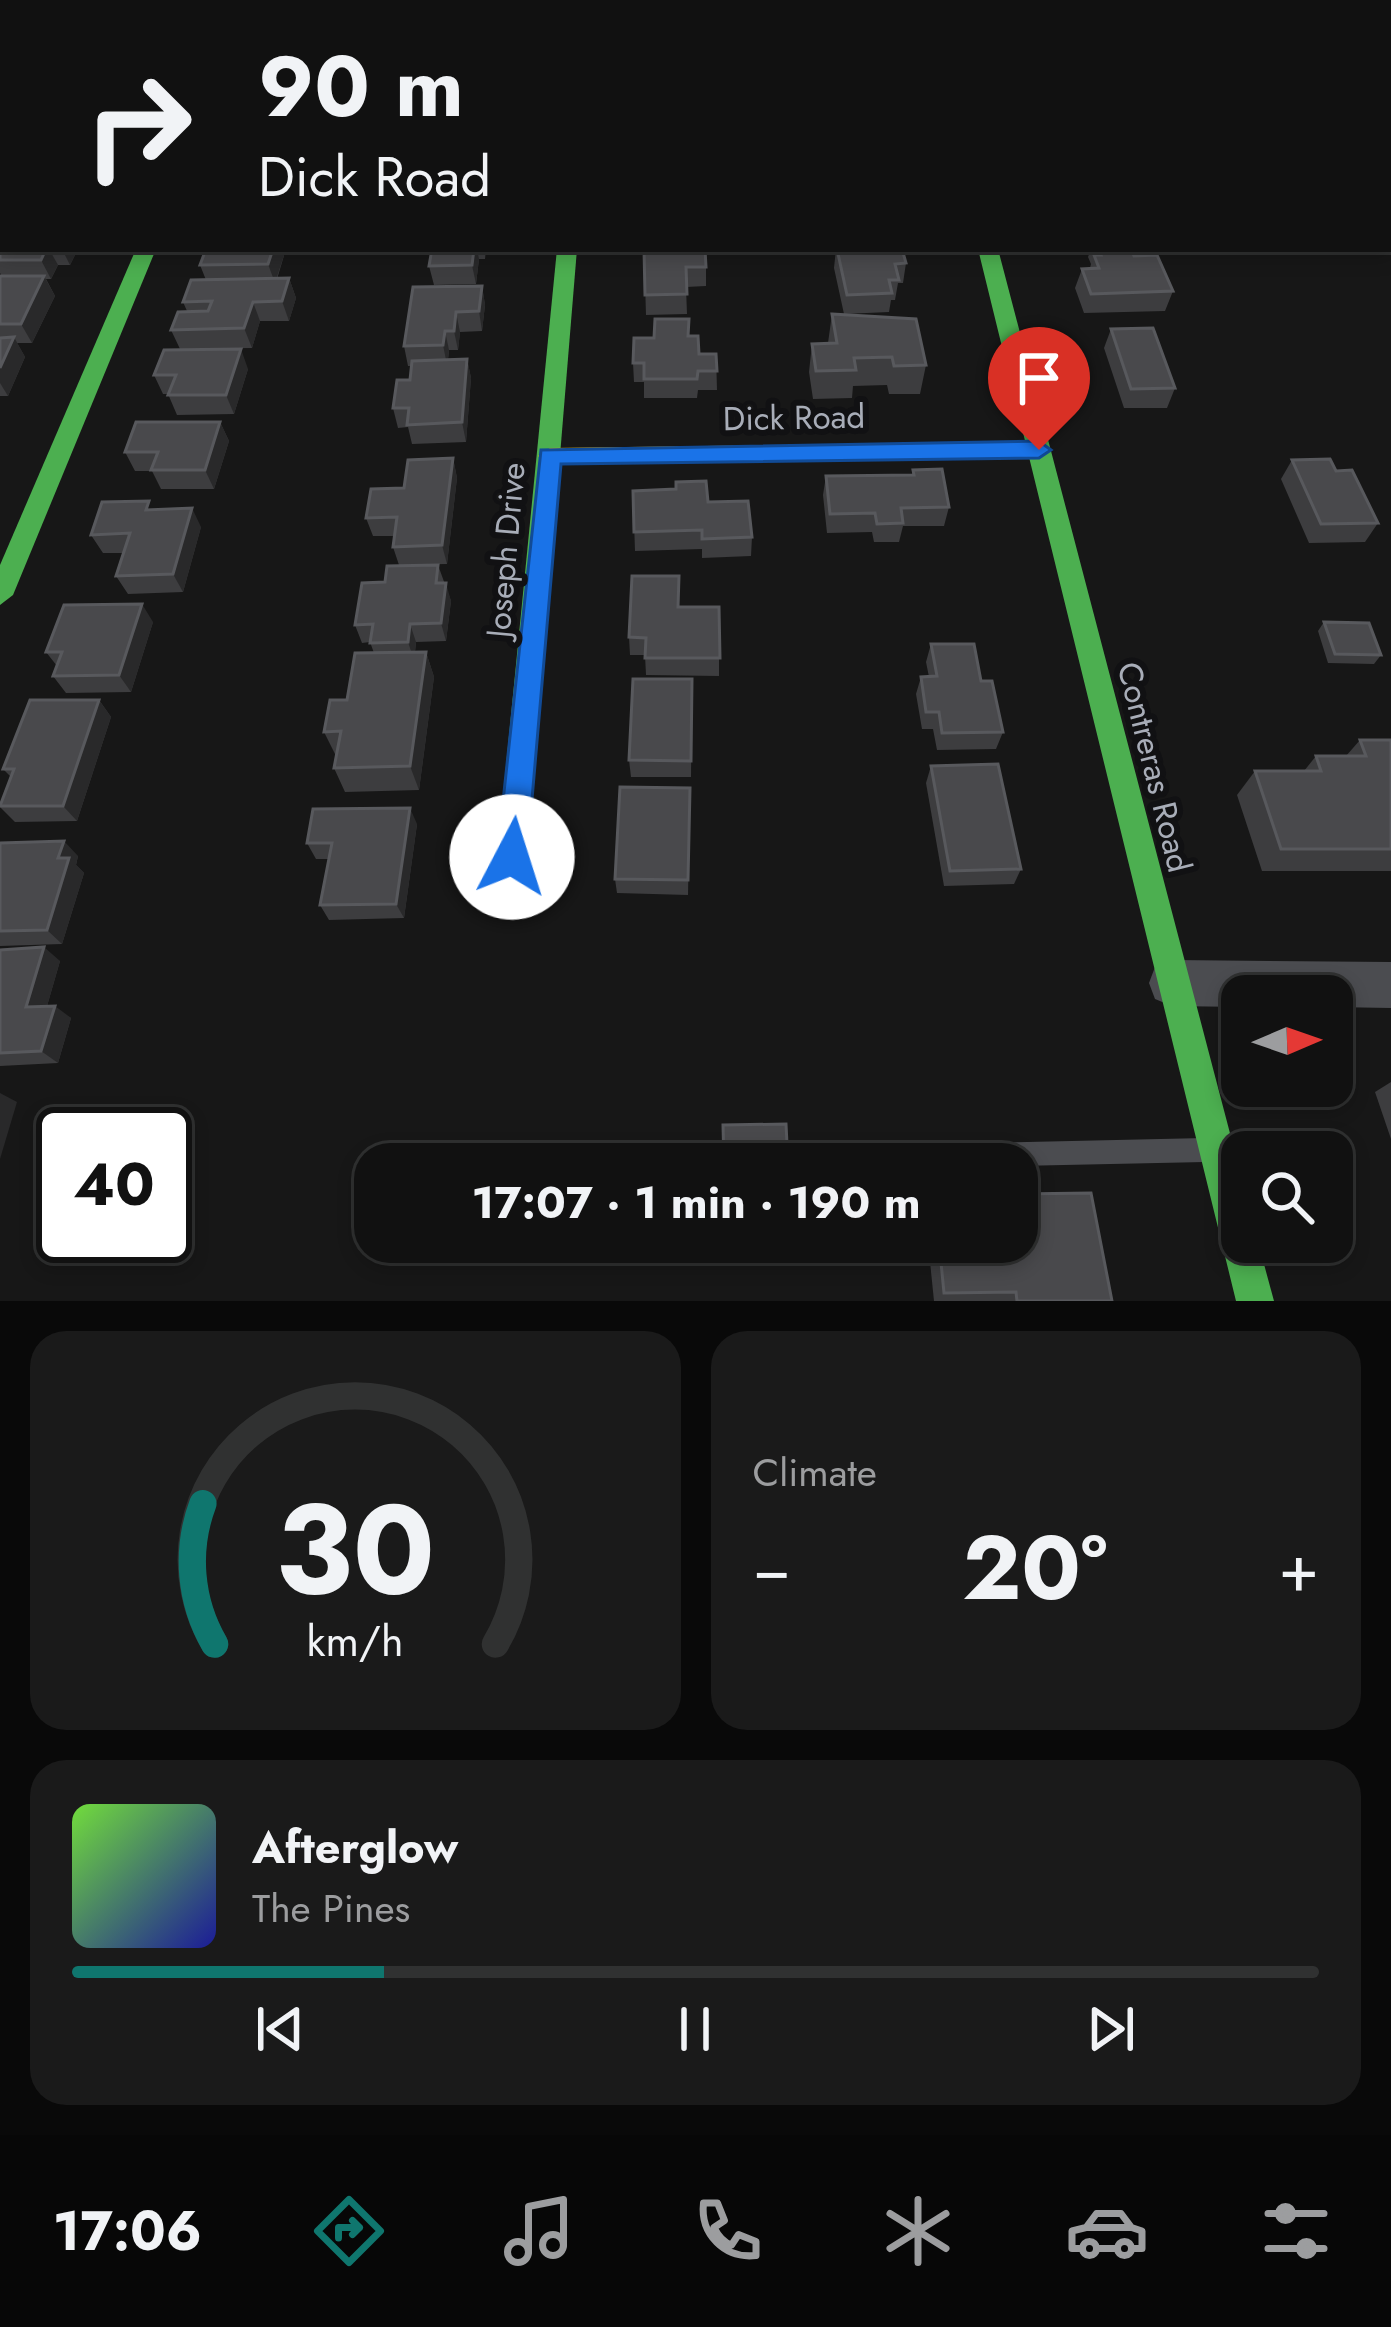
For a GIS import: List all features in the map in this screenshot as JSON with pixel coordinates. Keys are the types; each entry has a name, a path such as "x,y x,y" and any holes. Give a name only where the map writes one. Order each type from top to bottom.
{"street":[{"path":"0,596 145,252"},
{"name":"Joseph Drive","path":"512,857 567,252"},
{"name":"Contreras Road","path":"989,252 1255,1301"},
{"name":"Dick Road","path":"550,456 1039,450"},
{"path":"1172,983 1391,985"}],"lane":[{"path":"1038,1154 1216,1150"}],"building":[{"path":"0,252 45,252 41,260 0,260"},
{"path":"205,252 272,252 268,264 200,265"},
{"path":"431,252 474,252 472,265 429,266"},
{"path":"644,252 705,252 706,267 686,267 687,294 645,295"},
{"path":"838,252 903,252 906,263 895,264 899,280 889,280 892,293 847,295"},
{"path":"1094,255 1157,255 1173,291 1091,294 1082,269 1099,268"},
{"path":"0,276 44,276 21,324 0,324"},
{"path":"289,278 282,301 253,302 244,328 171,330 178,312 208,311 212,301 183,302 191,280"},
{"path":"482,286 479,311 456,312 454,331 445,331 443,345 404,346 413,287"},
{"path":"832,314 916,319 926,365 894,366 892,357 854,358 856,370 816,371 812,344 837,343"},
{"path":"655,319 689,319 688,336 698,336 699,354 716,354 717,371 698,371 697,379 644,379 644,363 633,363 634,338 654,338"},
{"path":"1153,328 1175,388 1131,389 1111,329"},
{"path":"14,337 0,368 0,338"},
{"path":"241,349 226,395 168,395 176,375 154,375 164,350"},
{"path":"467,359 462,422 407,425 409,408 393,408 397,380 410,380 412,361"},
{"path":"136,422 220,422 205,470 151,470 158,452 125,452"},
{"path":"453,458 442,545 393,547 397,517 366,518 371,489 404,488 408,460"},
{"path":"1330,459 1336,471 1352,470 1378,523 1321,524 1292,460"},
{"path":"942,469 949,507 901,508 903,523 877,524 875,513 830,514 826,476 914,475 913,470"},
{"path":"706,481 708,502 748,501 752,537 702,539 702,530 634,532 633,491 676,489 676,482"},
{"path":"149,501 146,510 192,508 173,574 116,576 130,533 91,535 102,502"},
{"path":"438,565 436,583 446,583 441,623 410,624 408,642 370,643 373,624 355,625 362,583 385,582 387,566"},
{"path":"632,576 679,576 678,607 719,607 720,658 645,658 646,638 629,637"},
{"path":"142,604 119,675 53,676 62,652 46,652 64,605"},
{"path":"1324,622 1369,623 1381,655 1335,654"},
{"path":"931,644 974,644 981,681 992,681 1003,732 942,733 939,712 926,712 921,677 937,676"},
{"path":"426,652 410,766 334,768 341,731 324,732 330,700 347,700 355,653"},
{"path":"633,679 692,679 691,761 629,760"},
{"path":"30,700 99,700 63,806 0,806 14,769 3,769"},
{"path":"1360,740 1391,740 1391,849 1281,849 1255,771 1321,771 1316,756 1366,756"},
{"path":"998,764 1021,869 950,871 931,766"},
{"path":"620,787 690,788 688,880 615,879"},
{"path":"410,808 396,904 320,905 332,843 307,843 313,809"},
{"path":"64,841 58,858 69,858 47,930 0,931 0,843"},
{"path":"44,947 26,1007 55,1006 41,1051 0,1053 0,950"},
{"path":"786,1124 787,1143 723,1143 723,1125"},
{"path":"1091,1193 1112,1301 1017,1301 1016,1292 944,1293 941,1263 1038,1263 1038,1194"}],"traffic: fast":[{"path":"0,595 145,252"},
{"path":"512,857 567,252"},
{"path":"989,252 1255,1301"}],"traffic: slow":[{"path":"550,456 1038,450"}],"route":[{"path":"512,857 550,456 1039,450"}]}
